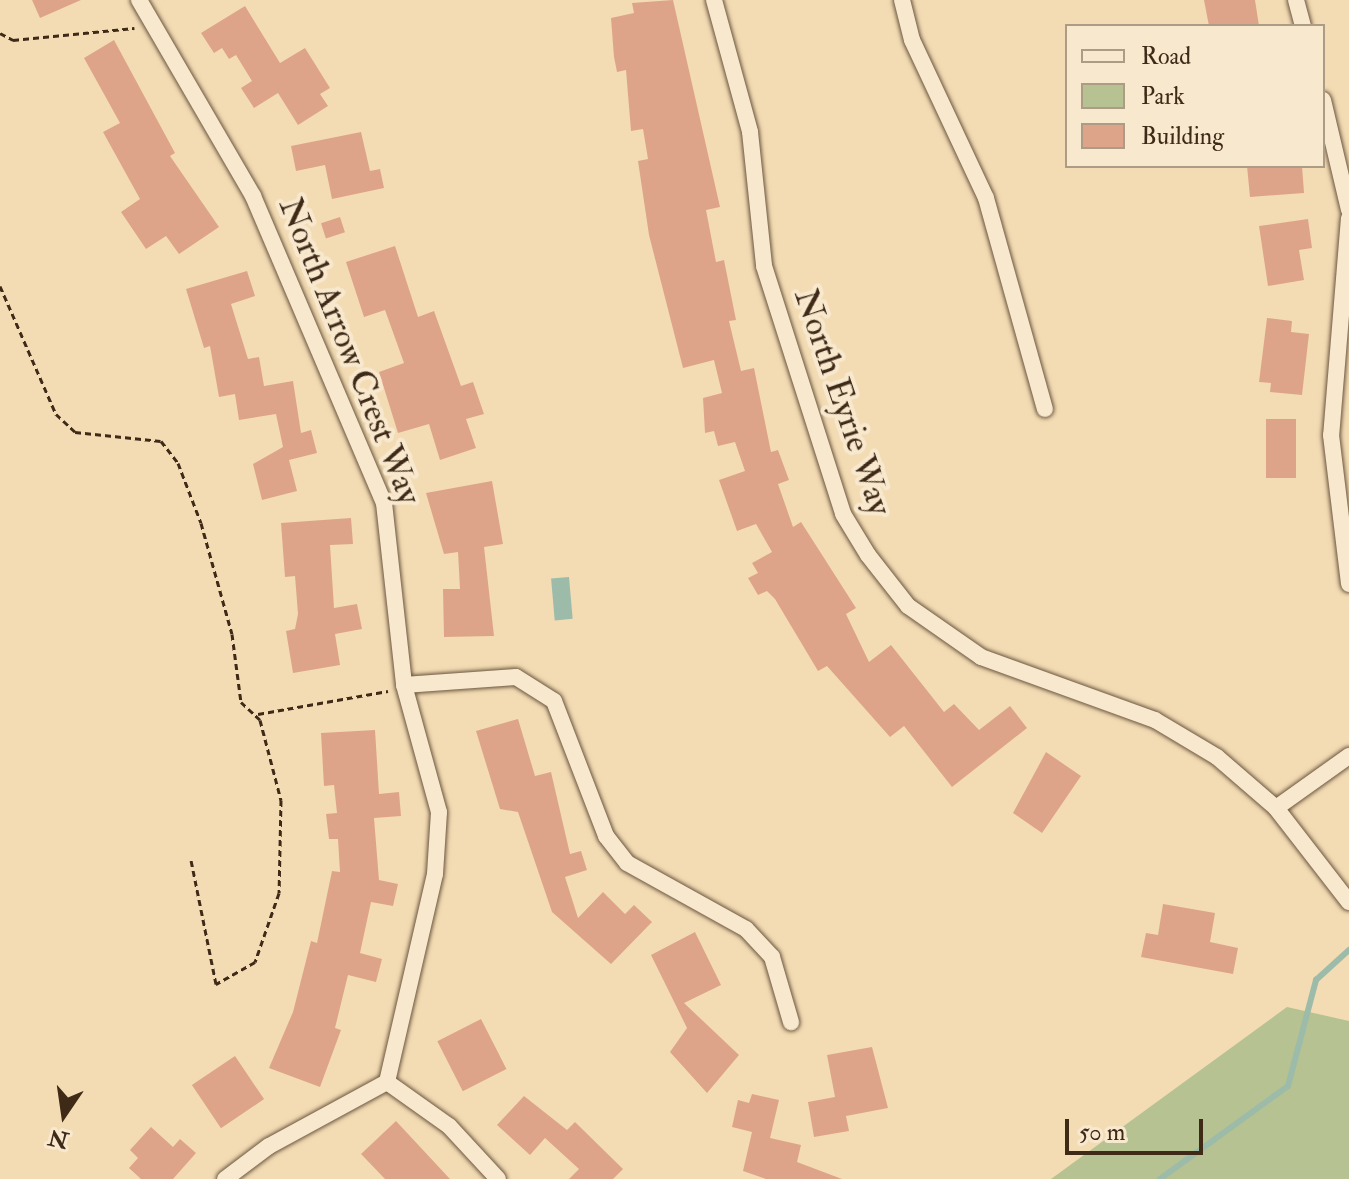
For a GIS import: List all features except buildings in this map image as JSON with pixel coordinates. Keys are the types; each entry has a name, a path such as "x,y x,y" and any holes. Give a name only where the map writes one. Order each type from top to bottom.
{"street":[{"name":"North Arrow Crest Way","path":"139,0 253,196 384,503 399,688 434,783 440,839 387,1082"},
{"name":"North Eyrie Way","path":"714,0 750,132 764,266 843,514 868,555 908,606 943,635 981,657 1155,720 1217,757 1276,808 1349,902"},
{"path":"902,0 912,40 986,198 1045,409"},
{"path":"1296,0 1302,24"},
{"path":"1325,108 1349,210"},
{"path":"1349,218 1331,435 1349,584"},
{"path":"399,688 479,674 516,677 554,701 606,836 627,863 746,929 772,957 791,1022"},
{"path":"1276,808 1349,756"},
{"path":"225,1179 269,1146 387,1082 449,1126 498,1179"}],"path":[{"path":"0,33 13,40 137,28"},
{"path":"0,286 56,414 75,432 161,441 178,463 232,634 241,702 258,714 281,800 279,893 255,962 216,984 191,860"},
{"path":"258,714 399,688"}],"green space":[{"path":"1287,1007 1349,1021 1349,1179 1051,1179"}],"shaded area":[{"path":"569,577 573,619 555,620 551,579"}],"waterway":[{"path":"1160,1179 1288,1086 1316,980 1349,950"}]}
